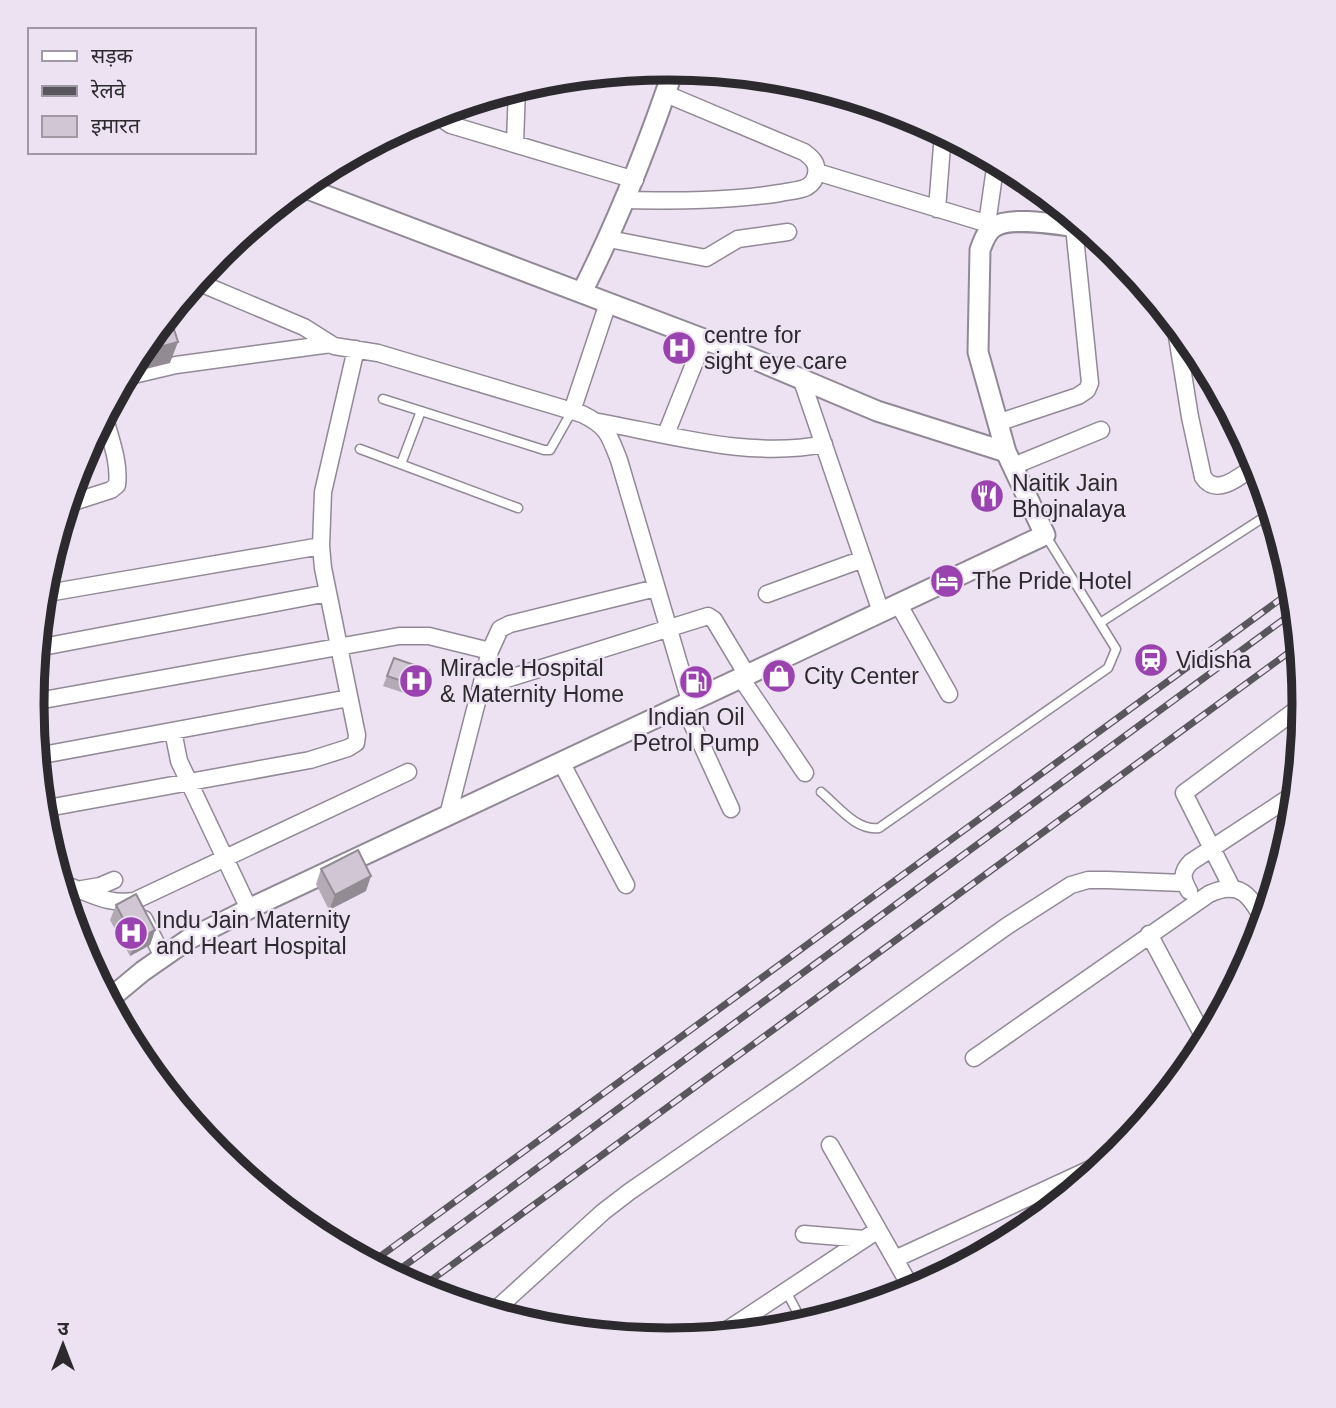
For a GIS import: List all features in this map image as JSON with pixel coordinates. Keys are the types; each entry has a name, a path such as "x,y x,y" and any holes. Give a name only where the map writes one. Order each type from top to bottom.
{"street":[{"path":"582,292 635,180 670,80"},
{"path":"626,200 691,201 757,197 808,186 814,180 816,164 804,152 666,94"},
{"path":"515,143 517,99"},
{"path":"446,121 452,125 635,180"},
{"path":"937,209 942,143"},
{"path":"817,172 991,225 1010,221 1069,226"},
{"path":"115,994 189,939 249,909 1045,535 1010,459 997,423 978,352 980,250 991,225 995,172"},
{"path":"313,191 582,292 802,378 877,411 1010,459 1101,430"},
{"path":"609,239 706,258 738,239 788,232"},
{"path":"997,423 1078,396 1087,390 1090,383 1081,236"},
{"path":"205,285 304,327 331,344"},
{"path":"572,411 608,303"},
{"path":"666,434 704,340"},
{"path":"138,374 176,365 331,344 454,374 599,422 712,442 789,450 824,444"},
{"path":"1178,345 1203,477 1208,484 1215,487 1224,485 1247,470"},
{"path":"53,807 310,760 356,743 357,735 321,546 323,492 356,349"},
{"path":"802,378 863,559 890,608 949,694"},
{"path":"599,422 610,437 619,460 669,629 687,703 731,809"},
{"path":"78,501 111,490 117,485 117,466 108,428"},
{"path":"104,438 110,436"},
{"path":"54,592 321,546"},
{"path":"767,594 863,559"},
{"path":"448,815 490,651 500,629 510,624 656,588"},
{"path":"47,646 328,593"},
{"path":"481,687 708,616 714,620 744,676 805,773"},
{"path":"44,700 400,636 429,636 490,651"},
{"path":"46,754 349,698"},
{"path":"1231,888 1184,793 1292,713"},
{"path":"173,731 179,761 188,783 249,909"},
{"path":"562,762 626,885"},
{"path":"71,886 105,901 134,901 408,772"},
{"path":"1196,903 1184,883 1184,869 1284,801"},
{"path":"82,889 114,880"},
{"path":"500,1305 603,1212 629,1192 808,1069 1007,926 1071,885 1088,880 1184,883"},
{"path":"974,1058 1149,934 1222,887 1250,896 1257,909"},
{"path":"134,901 163,957"},
{"path":"1149,934 1200,1030"},
{"path":"830,1145 871,1234 895,1259 907,1281"},
{"path":"895,1259 1078,1175"},
{"path":"804,1234 871,1234"},
{"path":"736,1324 871,1234"}],"lane":[{"path":"383,399 544,450 550,450 572,411"},
{"path":"401,464 421,411"},
{"path":"360,449 518,508"},
{"path":"1100,622 1263,517"},
{"path":"821,792 861,825 869,829 879,828 1108,668 1116,649 1045,535"},
{"path":"786,1291 798,1314"}],"building":[{"path":"173,325 178,342 155,348"},
{"path":"680,332 689,335 683,354 673,350"},
{"path":"394,658 429,670 423,688 387,676"},
{"path":"358,850 371,876 335,895 321,869"},
{"path":"136,894 155,930 135,941 116,905"}],"railway":[{"path":"379,1257 1283,598"},
{"path":"401,1268 1286,618"},
{"path":"430,1281 1290,652"}],"place":[{"name":"centre for sight eye care","path":"679,348"},
{"name":"Naitik Jain Bhojnalaya","path":"987,496"},
{"name":"The Pride Hotel","path":"947,581"},
{"name":"Vidisha","path":"1151,660"},
{"name":"City Center","path":"779,676"},
{"name":"Miracle Hospital & Maternity Home","path":"416,681"},
{"name":"Indian Oil Petrol Pump","path":"696,682"},
{"name":"Indu Jain Maternity and Heart Hospital","path":"131,933"}]}
